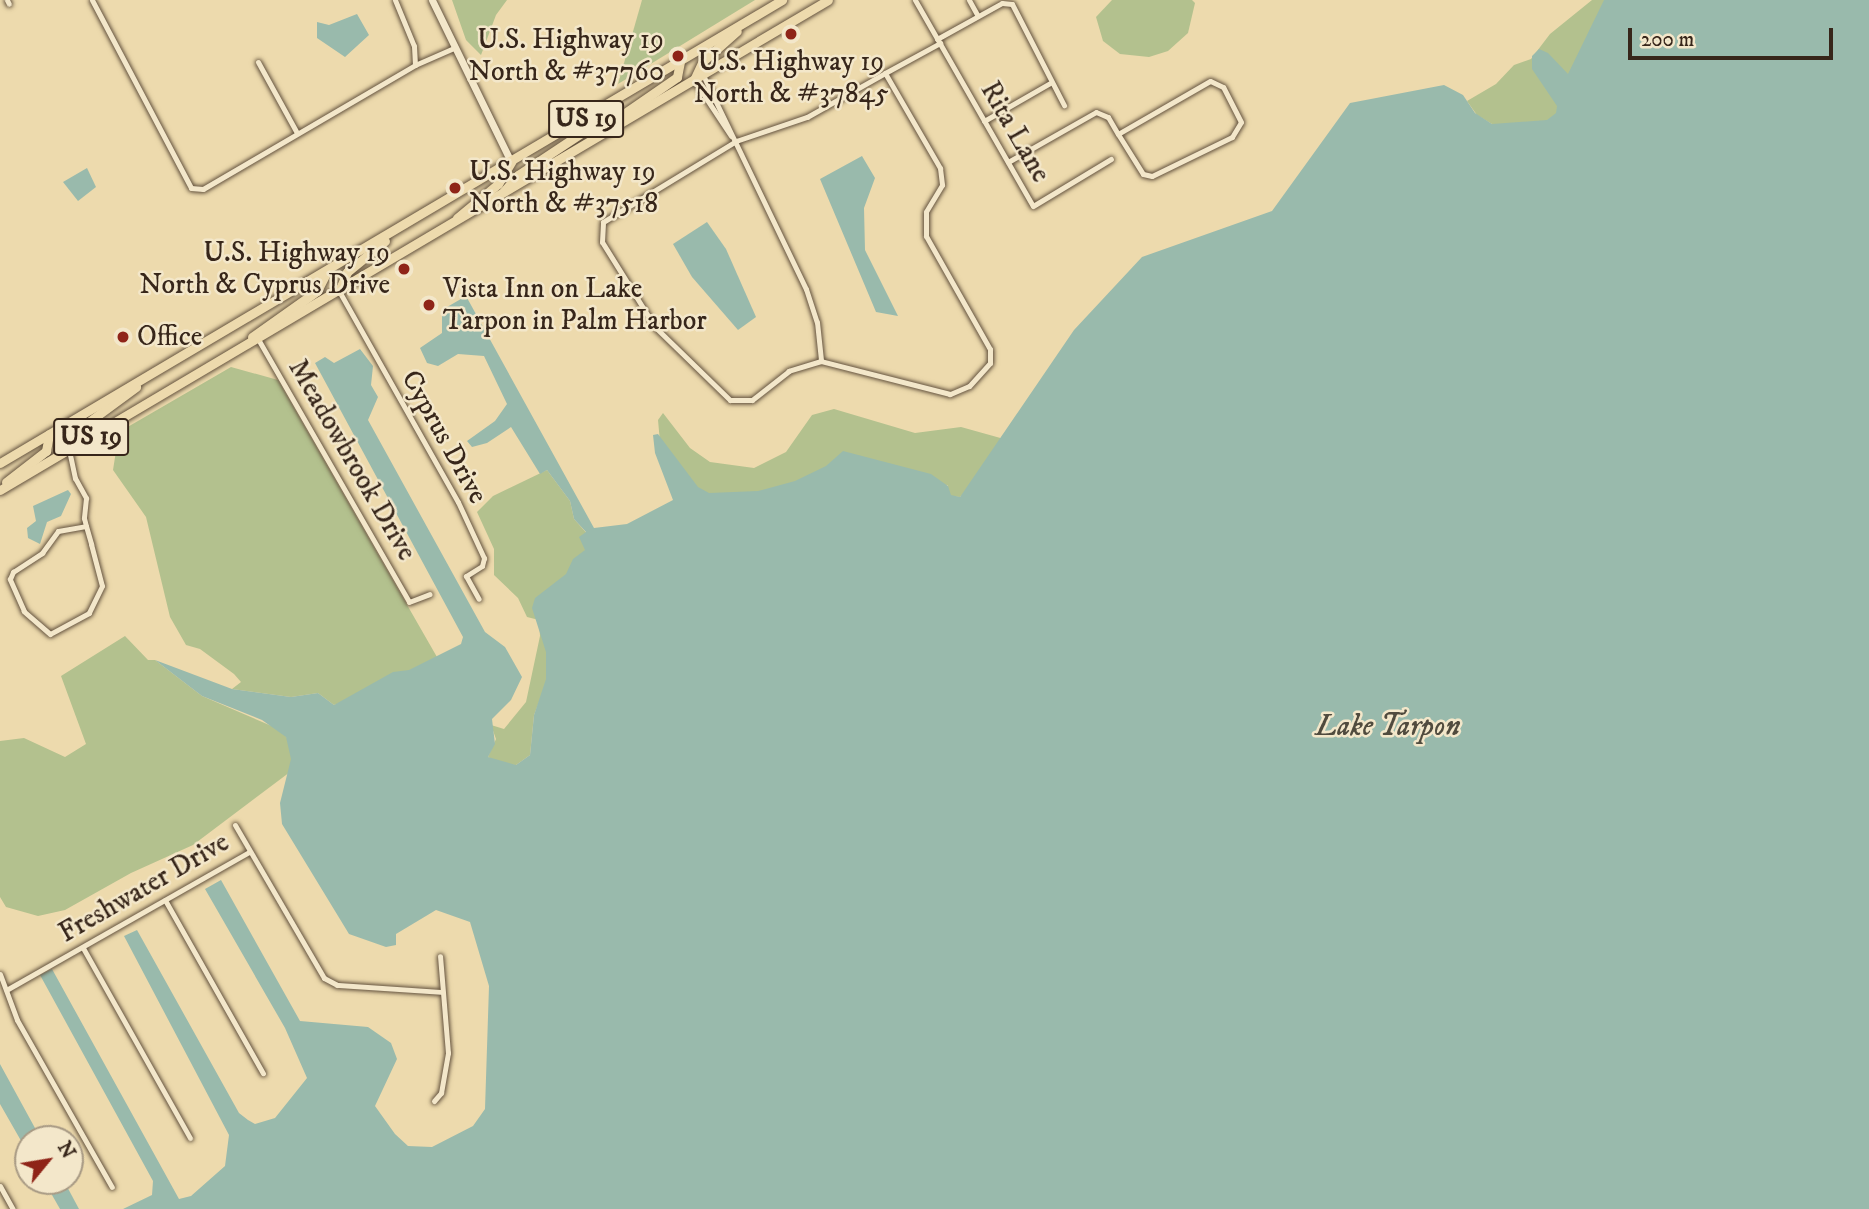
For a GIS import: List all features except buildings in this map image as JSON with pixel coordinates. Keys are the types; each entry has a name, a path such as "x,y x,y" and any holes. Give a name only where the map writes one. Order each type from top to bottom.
{"highway":[{"name":"US 19","path":"0,463 617,101 782,0"},
{"name":"US 19","path":"0,489 499,197 825,0"},
{"path":"694,80 703,61 748,20"},
{"path":"612,130 622,115 677,77 681,61"},
{"path":"499,197 518,175 601,120 617,101"},
{"path":"445,228 498,184 511,162"},
{"path":"339,291 347,272 396,230"},
{"path":"232,354 281,313 317,291 327,271"},
{"path":"69,450 79,429 111,409 153,372"},
{"path":"0,489 46,451 49,434"}],"street":[{"path":"92,0 191,188 203,189 415,65 454,48"},
{"path":"395,0 414,46 415,65"},
{"path":"432,0 511,162"},
{"name":"Rita Lane","path":"915,0 1033,206 1111,159"},
{"path":"969,0 978,16"},
{"path":"886,73 940,168 942,185 926,212 926,236 990,349 990,363 963,390 941,395 821,361 789,371 752,400 730,400 655,327 600,235 608,218 736,141 807,117 886,73 978,16 1007,2 1030,36 1050,83 1064,105"},
{"path":"258,62 298,133"},
{"path":"704,75 806,289 817,322 821,361"},
{"path":"694,80 736,141"},
{"path":"1008,162 1096,112 1108,117 1118,134 1143,174 1152,176 1232,137 1241,122 1223,87 1210,81 1118,134"},
{"path":"984,121 1050,83"},
{"name":"Cyprus Drive","path":"339,291 458,502 484,558 482,566 466,576 479,599"},
{"name":"Meadowbrook Drive","path":"258,339 409,603 430,594"},
{"path":"69,450 75,478 86,498 86,527 102,586 98,601 81,621 50,634 24,611 10,579 13,572 42,553 58,531 86,527"},
{"path":"235,825 249,852"},
{"name":"Freshwater Drive","path":"8,989 249,852 324,978 337,985 442,992"},
{"path":"165,900 263,1073"},
{"path":"83,948 190,1138"},
{"path":"434,1101 441,1093 447,1053 440,956"},
{"path":"0,974 8,989 17,1020 112,1187"},
{"path":"0,1186 13,1209"}],"green space":[{"path":"452,0 507,0 496,15 481,55 466,40"},
{"path":"642,0 755,0 618,84"},
{"path":"1112,0 1192,0 1195,3 1188,33 1168,51 1149,57 1120,54 1103,41 1096,17"},
{"path":"1592,0 1617,0 1561,112 1533,133 1492,124 1477,115 1467,101 1496,84 1514,65 1531,59 1550,34"},
{"path":"231,367 278,380 441,664 334,705 318,693 291,697 232,689 241,682 234,674 200,649 186,645 170,617 146,517 113,470 119,432"},
{"path":"834,409 915,433 961,427 1004,439 986,469 960,497 940,495 948,485 825,480 704,509 660,442 658,420 663,413 690,448 710,462 754,468 786,452 812,415"},
{"path":"547,470 570,501 574,519 598,546 534,715 530,755 516,765 502,764 488,757 496,739 491,725 504,729 526,702 540,636 539,620 527,617 518,598 494,575 494,549 477,512 493,496"},
{"path":"125,636 148,660 155,660 202,696 281,730 293,746 290,772 193,845 131,873 65,910 38,916 6,907 0,897 0,741 24,738 65,757 86,744 61,676"}],"water":[{"name":"Lake Tarpon","path":"1604,0 1869,0 1869,1209 123,1209 152,1195 153,1181 40,975 52,969 179,1199 191,1196 225,1166 229,1135 124,936 137,930 239,1113 248,1120 255,1124 275,1118 307,1078 285,1028 205,889 221,880 300,1021 368,1027 391,1043 397,1059 375,1106 395,1134 408,1146 432,1147 473,1126 485,1109 489,986 470,922 436,910 396,934 396,945 386,947 349,934 282,824 280,803 291,759 286,737 262,720 202,696 155,660 232,689 291,697 318,693 334,705 393,672 409,670 461,644 463,637 315,363 325,357 334,363 360,349 373,366 371,385 378,397 368,420 485,632 505,647 522,677 511,700 492,719 495,744 488,757 516,765 530,755 534,715 546,679 546,652 532,608 535,598 566,574 573,559 585,550 579,537 586,532 574,519 570,501 547,470 540,474 511,427 487,443 472,447 467,441 495,421 507,404 484,356 458,354 438,366 427,363 420,348 442,333 442,310 466,296 594,528 627,524 673,500 655,453 653,435 658,434 698,487 709,493 758,491 795,481 826,466 843,451 931,474 948,486 951,495 960,497 1074,330 1142,257 1272,211 1350,103 1444,85 1463,95 1475,113 1492,124 1547,120 1556,113 1557,106 1532,69 1532,56 1539,49 1548,53 1568,74"},
{"path":"357,14 369,35 345,57 317,38 317,22 329,25"},
{"path":"862,156 875,178 864,208 865,250 898,316 876,312 820,179"},
{"path":"87,168 96,187 78,201 63,182"},
{"path":"707,222 726,249 756,317 738,330 692,277 673,244"},
{"path":"68,490 71,494 61,516 47,522 40,544 28,538 27,528 36,521 33,506"},
{"path":"0,1064 33,1125 14,1125 14,1128 0,1104"},
{"path":"52,1195 72,1195 79,1209 60,1209"}],"place":[{"name":"U.S. Highway 19 North & #37845","path":"791,34"},
{"name":"U.S. Highway 19 North & #37760","path":"678,56"},
{"name":"U.S. Highway 19 North & #37518","path":"455,188"},
{"name":"U.S. Highway 19 North & Cyprus Drive","path":"404,269"},
{"name":"Vista Inn on Lake Tarpon in Palm Harbor","path":"429,305"},
{"name":"Office","path":"123,337"}]}
